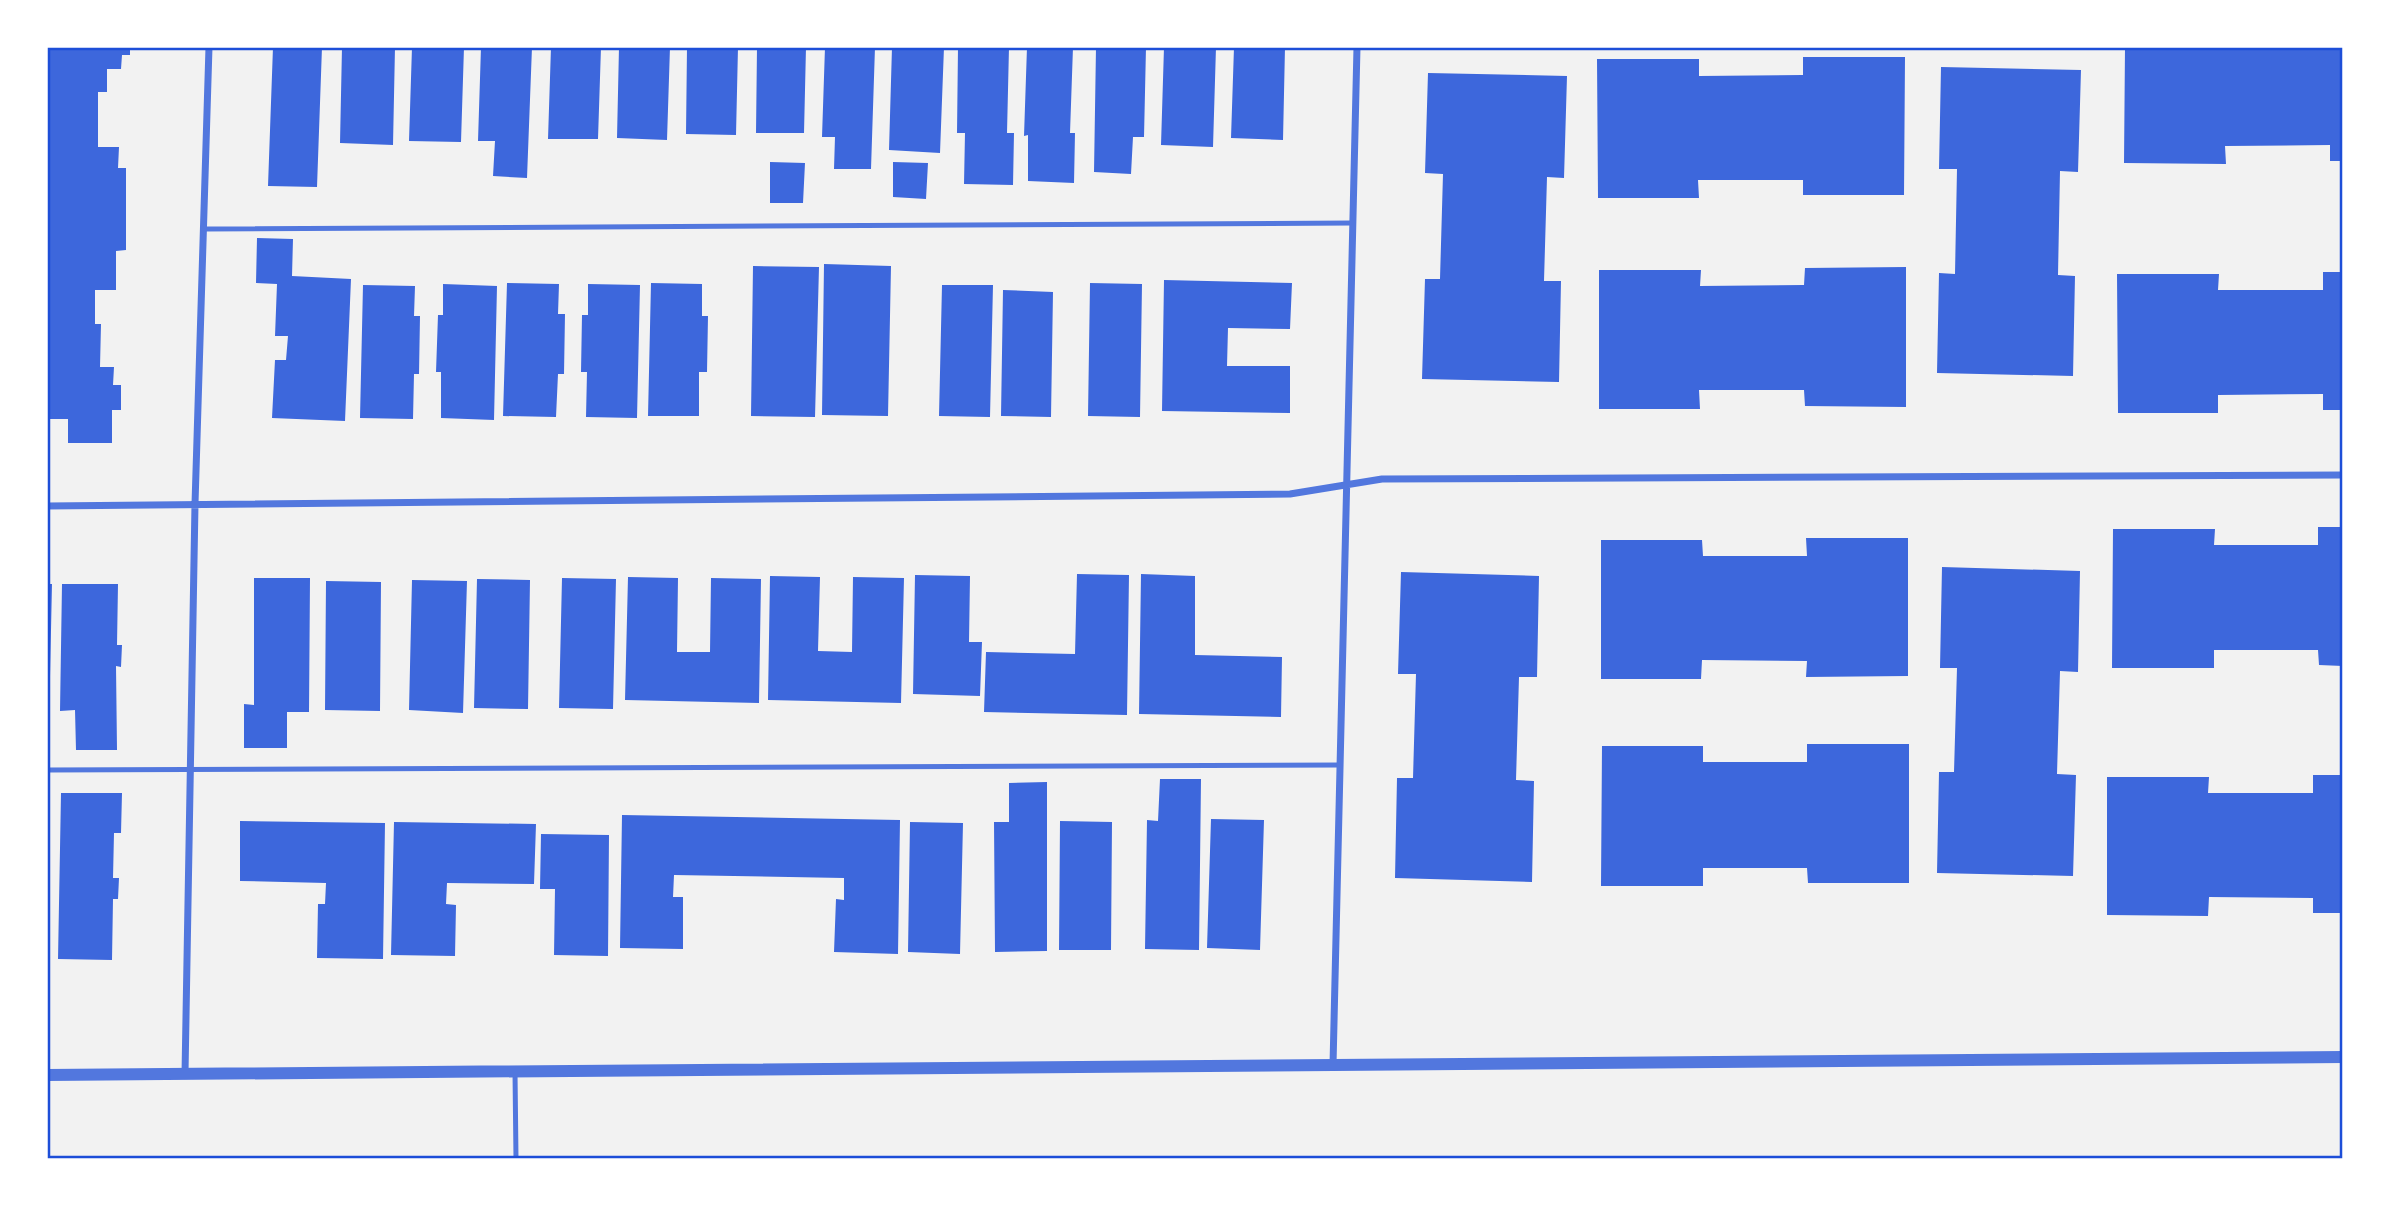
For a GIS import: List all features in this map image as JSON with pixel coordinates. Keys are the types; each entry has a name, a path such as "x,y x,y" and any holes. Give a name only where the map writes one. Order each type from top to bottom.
{"street":[{"path":"185,1074 195,505 209,47"},
{"path":"1333,1065 1357,47"},
{"path":"47,506 1290,494 1382,480 2343,475"},
{"path":"47,1075 2343,1057"}],"lane":[{"path":"204,229 1353,223"},
{"path":"47,770 1340,765"},
{"path":"515,1072 516,1159"}],"building":[{"path":"47,47 130,47 130,55 122,55 121,69 107,69 107,92 98,92 98,147 119,147 118,168 126,168 126,250 116,251 116,290 95,290 95,324 101,324 100,367 114,367 113,385 121,385 121,410 112,410 112,443 68,443 68,419 47,419"},
{"path":"273,47 322,47 317,187 268,186"},
{"path":"342,47 395,47 393,145 340,143"},
{"path":"412,47 464,47 461,142 409,141"},
{"path":"481,47 532,47 527,178 493,176 495,141 478,141"},
{"path":"551,47 601,47 598,139 548,139"},
{"path":"619,47 670,47 667,140 617,138"},
{"path":"687,47 738,47 736,135 686,134"},
{"path":"757,47 806,47 804,133 756,133"},
{"path":"825,47 875,47 871,169 834,169 835,137 822,137"},
{"path":"892,47 944,47 940,153 889,150"},
{"path":"958,47 1009,47 1007,133 1014,133 1013,185 964,184 965,133 957,133"},
{"path":"1027,47 1073,47 1070,133 1075,133 1074,183 1028,181 1028,135 1024,136"},
{"path":"1096,47 1146,47 1144,137 1133,137 1131,174 1094,172"},
{"path":"1164,47 1216,47 1213,147 1161,145"},
{"path":"1234,47 1285,47 1283,140 1231,138"},
{"path":"2125,47 2343,47 2343,161 2330,161 2330,145 2225,146 2226,164 2124,163"},
{"path":"1803,57 1905,57 1904,195 1803,195 1803,180 1698,180 1699,198 1598,198 1597,59 1699,59 1699,76 1803,75"},
{"path":"1941,67 2081,70 2078,172 2060,171 2058,275 2075,276 2073,376 1937,373 1939,273 1955,274 1957,169 1939,169"},
{"path":"1428,73 1567,76 1564,178 1547,177 1544,281 1561,281 1559,382 1422,379 1425,279 1440,279 1443,174 1425,173"},
{"path":"770,162 805,163 803,203 770,203"},
{"path":"893,162 928,163 926,199 893,197"},
{"path":"257,238 293,239 292,276 351,279 345,421 272,418 275,360 286,360 288,336 275,336 277,284 256,283"},
{"path":"824,264 891,266 888,416 822,415"},
{"path":"753,266 819,267 815,417 751,416"},
{"path":"1906,267 1906,407 1805,406 1804,390 1699,390 1700,409 1599,409 1599,270 1701,270 1700,286 1804,285 1805,268"},
{"path":"2323,272 2343,272 2343,410 2323,410 2323,394 2218,395 2218,413 2118,413 2117,274 2219,274 2218,290 2323,290"},
{"path":"1164,280 1292,283 1290,329 1228,328 1227,366 1290,366 1290,413 1162,411"},
{"path":"507,283 559,284 558,314 565,314 564,374 558,374 556,417 503,416"},
{"path":"651,283 702,284 702,316 708,316 707,372 699,372 699,416 648,416"},
{"path":"1090,283 1142,284 1140,417 1088,416"},
{"path":"443,284 497,286 494,420 441,418 441,372 436,372 438,315 443,315"},
{"path":"588,284 640,285 637,418 586,417 587,372 581,372 582,315 588,315"},
{"path":"363,285 415,286 414,316 420,316 419,374 414,374 413,419 360,418"},
{"path":"942,285 993,285 990,417 939,416"},
{"path":"1003,290 1053,292 1051,417 1001,416"},
{"path":"2318,527 2343,527 2343,666 2319,665 2318,650 2214,650 2214,668 2112,668 2113,529 2215,529 2214,545 2318,545"},
{"path":"1806,538 1908,538 1908,676 1806,677 1807,661 1702,660 1701,679 1601,679 1601,540 1702,540 1703,556 1807,556"},
{"path":"1942,567 2080,571 2078,672 2060,671 2057,774 2076,775 2073,876 1937,873 1939,772 1954,772 1957,668 1940,668"},
{"path":"1401,572 1539,576 1537,677 1519,677 1516,780 1534,781 1532,882 1395,878 1397,778 1413,778 1416,674 1398,674"},
{"path":"1077,574 1129,575 1127,715 984,712 986,652 1075,654"},
{"path":"1141,574 1195,576 1195,655 1282,657 1281,717 1139,714"},
{"path":"915,575 970,576 969,642 982,642 980,696 913,694"},
{"path":"770,576 820,577 818,651 852,652 853,577 904,578 901,703 768,700"},
{"path":"628,577 678,578 677,652 710,652 711,578 761,579 759,703 625,700"},
{"path":"254,578 310,578 309,712 287,712 287,748 244,748 244,704 254,705"},
{"path":"562,578 616,579 613,709 559,708"},
{"path":"477,579 530,580 528,709 474,708"},
{"path":"412,580 467,581 463,713 409,710"},
{"path":"326,581 381,582 380,711 325,710"},
{"path":"47,584 52,584 50,676 47,676"},
{"path":"62,584 118,584 117,645 122,645 121,667 116,666 117,750 76,750 75,710 60,711"},
{"path":"1807,744 1909,744 1909,883 1808,883 1807,868 1703,868 1703,886 1601,886 1602,746 1703,746 1703,762 1807,762"},
{"path":"2313,775 2343,775 2343,913 2313,913 2313,898 2209,897 2208,916 2107,915 2107,777 2209,777 2208,793 2313,793"},
{"path":"1160,779 1201,779 1199,950 1145,949 1147,820 1158,821"},
{"path":"1047,782 1047,951 995,952 994,822 1009,822 1009,783"},
{"path":"61,793 122,793 121,833 114,833 113,878 119,878 118,899 113,899 112,960 58,959"},
{"path":"622,815 900,820 898,954 834,952 836,899 844,900 844,878 674,875 673,897 683,897 683,949 620,948"},
{"path":"1211,819 1264,820 1260,950 1207,948"},
{"path":"240,821 385,823 383,959 317,958 318,904 325,904 326,883 240,881"},
{"path":"1060,821 1112,822 1111,950 1059,950"},
{"path":"394,822 536,824 534,884 447,883 446,904 456,905 455,956 391,955"},
{"path":"910,822 963,823 960,954 908,952"},
{"path":"541,834 609,835 608,956 554,955 555,889 540,889"}]}
